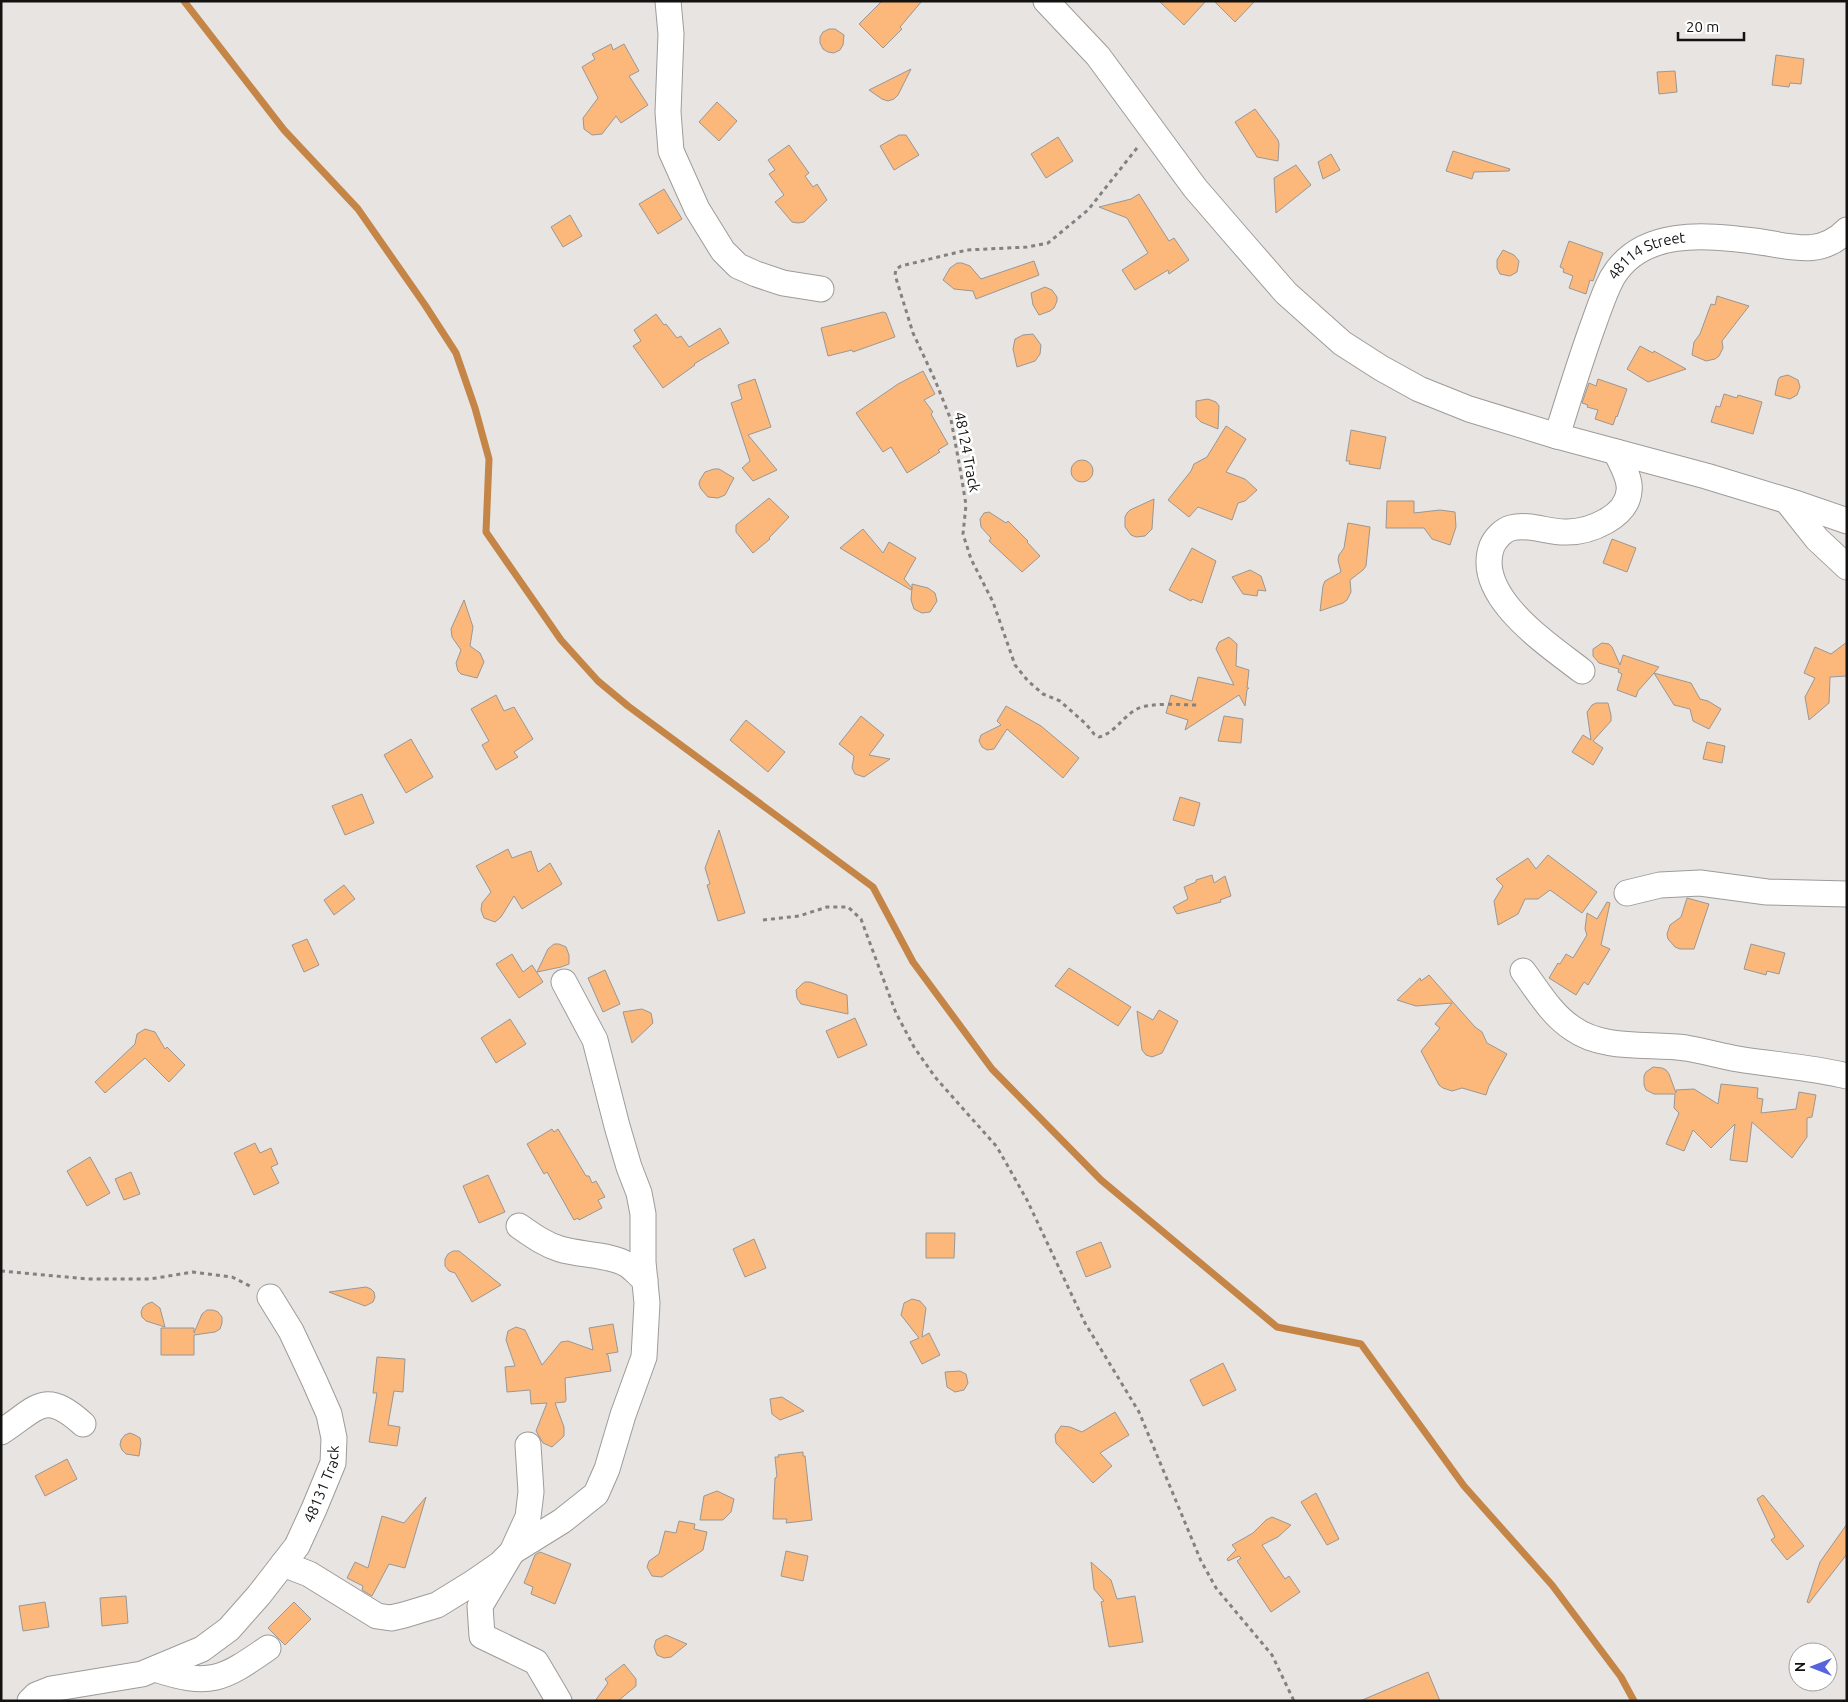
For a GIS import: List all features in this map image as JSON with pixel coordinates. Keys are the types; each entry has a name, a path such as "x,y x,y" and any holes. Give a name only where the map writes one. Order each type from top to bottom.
{"street":[{"path":"668,1 670,34 668,112 671,151 697,209 723,251 738,266 783,283 821,289"},
{"path":"1046,1 1098,56 1195,188 1286,293 1342,343 1419,389 1469,410 1787,501 1847,521"},
{"name":"48114 Street","path":"1557,436 1588,340 1612,278 1626,260 1639,250 1664,239 1702,237 1754,241 1793,249 1809,248 1826,244 1840,237 1847,230"},
{"path":"1582,671 1535,634 1509,608 1498,592 1490,572 1489,555 1493,543 1509,528 1523,527 1566,532 1583,531 1594,528 1613,516 1625,505 1630,490 1616,452"},
{"path":"1787,501 1817,539 1847,567"},
{"path":"1627,893 1660,885 1700,883 1767,892 1847,894"},
{"path":"1523,970 1553,1012 1572,1029 1603,1042 1687,1048 1736,1059 1829,1071 1847,1076"},
{"path":"283,1564 309,1574 377,1616 391,1618 436,1605 500,1564 512,1552 562,1521 596,1494 607,1469 623,1415 644,1357 647,1324 643,1262 643,1214 639,1193 626,1159 595,1040 564,982"},
{"path":"520,1226 543,1242 558,1248 586,1255 611,1258 626,1264 645,1280"},
{"name":"48131 Track","path":"30,1701 36,1695 51,1689 142,1674 202,1649 229,1629 259,1595 296,1546 324,1487 333,1463 334,1438 329,1414 314,1380 284,1320 270,1297"},
{"path":"1,1432 39,1406 50,1404 64,1409 83,1424"},
{"path":"528,1445 531,1492 528,1517 512,1552 480,1606 482,1636 536,1662 559,1701"},
{"path":"155,1669 194,1679 222,1676 240,1668 268,1648"}],"path":[{"name":"48124 Track","path":"1152,131 1088,210 1048,243 1027,247 967,250 901,266 896,269 895,275 913,333 951,420 966,505 964,534 971,559 993,602 1015,665 1028,681 1043,694 1060,701 1099,737 1108,735 1126,716 1138,708 1164,704 1199,705"},
{"path":"763,920 799,916 827,907 848,907 860,919 896,1014 914,1047 935,1077 991,1140 1001,1155 1027,1200 1085,1323 1139,1412 1201,1561 1216,1588 1272,1655 1294,1701"},
{"path":"1,1271 88,1279 150,1279 193,1272 232,1277 270,1297"}],"building":[{"path":"882,1 922,1 900,27 902,29 883,48 859,24"},
{"path":"1159,1 1206,1 1184,25"},
{"path":"1214,1 1255,1 1235,22"},
{"path":"835,29 844,35 843,45 840,50 834,53 823,49 820,43 820,37 823,32"},
{"path":"611,44 613,50 624,44 639,71 629,76 648,105 621,123 616,116 602,134 592,135 584,129 583,118 598,98 582,67 595,59 592,54"},
{"path":"1776,55 1804,59 1801,84 1790,83 1789,87 1772,85"},
{"path":"911,69 898,95 894,99 888,101 882,99 869,90"},
{"path":"1675,71 1677,92 1659,94 1657,72"},
{"path":"717,102 737,121 719,141 699,122"},
{"path":"1255,109 1278,140 1278,161 1257,157 1235,122"},
{"path":"899,135 906,135 919,155 894,170 880,146"},
{"path":"1058,137 1073,161 1046,178 1031,154"},
{"path":"789,145 809,173 805,176 813,187 817,184 827,200 804,222 798,223 792,222 775,202 784,195 769,174 775,170 768,160"},
{"path":"1453,151 1510,169 1509,171 1474,172 1472,179 1446,171"},
{"path":"1331,154 1340,170 1323,179 1318,162"},
{"path":"1296,165 1311,185 1276,213 1274,178"},
{"path":"664,189 682,219 658,234 639,204"},
{"path":"1139,194 1169,241 1174,238 1189,260 1169,274 1168,270 1135,290 1122,270 1148,253 1127,218 1099,207 1131,199"},
{"path":"570,215 582,236 563,247 551,227"},
{"path":"1569,241 1603,253 1593,281 1590,280 1586,294 1569,288 1573,276 1563,272 1564,269 1560,267"},
{"path":"1503,250 1514,255 1519,261 1517,272 1510,276 1500,274 1497,268 1497,260"},
{"path":"1034,261 1039,275 976,299 973,291 954,289 943,280 950,268 957,263 970,266 981,279"},
{"path":"1045,287 1052,290 1057,297 1057,301 1054,308 1039,315 1033,305 1031,293"},
{"path":"1717,296 1749,306 1722,341 1723,348 1719,356 1706,361 1692,355 1694,342 1700,334 1711,304 1715,305"},
{"path":"883,312 886,313 895,337 853,352 852,350 828,356 821,328"},
{"path":"656,314 677,338 681,336 689,347 720,328 729,343 694,364 663,388 633,346 641,341 634,330"},
{"path":"1033,334 1041,345 1040,354 1035,361 1017,367 1013,349 1015,339 1023,335"},
{"path":"1640,346 1653,353 1654,351 1686,369 1648,382 1627,369"},
{"path":"923,371 935,394 924,400 933,412 931,414 948,444 938,450 940,452 907,473 891,447 883,452 856,413 898,384"},
{"path":"1788,375 1798,380 1800,387 1797,395 1790,399 1775,395 1778,380 1780,377"},
{"path":"755,379 771,427 748,435 777,470 753,481 742,468 750,461 731,403 742,399 738,385"},
{"path":"1598,379 1627,389 1613,425 1595,419 1598,410 1587,407 1588,405 1582,403 1589,383 1596,386"},
{"path":"1724,394 1737,398 1738,395 1762,402 1753,434 1711,422 1716,406 1720,407"},
{"path":"1208,399 1216,402 1219,406 1218,429 1201,422 1196,417 1196,401"},
{"path":"1226,426 1246,439 1226,472 1245,479 1257,490 1245,501 1238,503 1232,520 1198,507 1189,517 1168,500 1191,471 1194,464 1207,457"},
{"path":"1351,430 1386,437 1380,469 1349,464 1350,461 1346,461"},
{"path":"1078,460 1086,460 1093,467 1093,475 1086,482 1078,482 1071,475 1071,467"},
{"path":"719,469 734,478 725,495 718,498 708,497 699,484 705,472"},
{"path":"769,498 789,517 770,539 753,553 736,532 736,525"},
{"path":"1154,499 1152,529 1145,536 1136,537 1131,535 1125,527 1127,513"},
{"path":"1387,501 1414,501 1414,513 1440,510 1455,512 1456,527 1450,545 1432,539 1424,528 1386,528"},
{"path":"989,512 1006,523 1008,521 1040,556 1022,572 989,541 991,538 981,527 980,519 984,513"},
{"path":"1348,523 1370,527 1366,566 1350,580 1351,592 1347,600 1320,611 1325,581 1341,572 1338,560 1344,548"},
{"path":"863,529 883,553 889,542 916,558 904,579 912,588 911,590 840,548"},
{"path":"1612,539 1636,548 1627,572 1603,563"},
{"path":"1192,548 1216,561 1202,603 1192,599 1191,601 1169,590"},
{"path":"1250,570 1261,576 1266,591 1258,590 1257,596 1243,594 1232,577"},
{"path":"912,584 928,588 935,593 937,601 930,612 922,613 914,609 911,600"},
{"path":"464,600 473,627 470,646 480,653 484,662 477,678 461,674 456,663 461,650 452,637 451,629"},
{"path":"1229,637 1237,644 1236,666 1249,670 1247,688 1249,688 1247,690 1245,706 1239,695 1185,730 1188,720 1166,713 1171,695 1192,701 1198,677 1234,685 1216,649 1219,642"},
{"path":"1847,642 1847,676 1830,677 1829,703 1809,720 1805,697 1815,678 1804,673 1815,647 1831,654"},
{"path":"1602,643 1609,644 1612,647 1620,665 1623,655 1659,667 1638,691 1636,697 1617,690 1622,674 1618,672 1619,669 1599,663 1593,656 1593,649"},
{"path":"1654,673 1691,683 1700,699 1708,701 1721,709 1709,729 1693,721 1690,709 1674,705"},
{"path":"496,695 504,711 514,707 533,739 514,752 518,757 496,770 482,745 489,741 471,709"},
{"path":"1596,703 1608,703 1611,721 1593,741 1603,748 1593,765 1572,752 1583,735 1591,740 1587,712"},
{"path":"1006,706 1041,726 1079,758 1063,778 1007,729 994,749 987,750 982,747 979,741 981,735 1001,725 997,721"},
{"path":"861,716 884,735 869,755 890,759 864,777 855,774 852,768 854,756 839,744"},
{"path":"1224,716 1243,719 1241,743 1218,741"},
{"path":"746,720 785,752 768,772 730,740"},
{"path":"411,739 433,777 406,793 384,755"},
{"path":"1707,742 1725,746 1722,763 1703,759"},
{"path":"362,794 374,823 345,835 332,806"},
{"path":"1180,797 1200,803 1194,826 1173,820"},
{"path":"719,830 745,913 718,921 707,885 710,884 705,868"},
{"path":"508,849 512,858 531,851 538,872 550,863 562,884 522,909 514,896 501,917 495,922 484,918 481,910 482,903 491,892 476,866"},
{"path":"1548,855 1597,892 1582,913 1550,890 1538,899 1525,899 1518,914 1498,925 1494,901 1503,886 1496,879 1528,858 1536,869"},
{"path":"1212,875 1214,883 1225,876 1231,896 1220,900 1221,902 1177,914 1173,907 1188,899 1184,887 1196,882 1196,880"},
{"path":"344,885 355,899 334,915 324,900"},
{"path":"1687,898 1709,904 1694,949 1680,949 1675,947 1668,939 1667,934 1670,925 1681,917"},
{"path":"1607,902 1610,903 1601,945 1610,949 1588,985 1584,982 1576,995 1549,978 1566,954 1573,958 1587,935 1585,929 1587,913 1597,919"},
{"path":"307,939 319,965 304,972 292,945"},
{"path":"554,944 566,947 569,955 569,964 537,972 548,949"},
{"path":"1751,944 1785,953 1779,974 1767,971 1766,975 1744,969"},
{"path":"512,954 523,972 532,965 543,982 519,998 496,964"},
{"path":"1069,968 1131,1007 1118,1026 1055,986"},
{"path":"605,970 620,1004 603,1012 588,978"},
{"path":"1429,975 1475,1027 1482,1032 1487,1043 1507,1054 1486,1095 1462,1088 1452,1091 1443,1088 1439,1085 1421,1051 1440,1028 1435,1024 1452,1003 1416,1006 1397,1000 1420,978 1421,981"},
{"path":"805,982 847,995 848,1014 801,1004 797,998 796,990"},
{"path":"642,1009 651,1013 653,1023 632,1043 623,1012"},
{"path":"1159,1010 1178,1021 1162,1053 1152,1057 1146,1055 1142,1050 1137,1011 1153,1020"},
{"path":"855,1018 867,1045 838,1058 826,1031"},
{"path":"510,1019 526,1044 496,1063 481,1038"},
{"path":"145,1029 155,1032 165,1049 167,1047 185,1065 169,1082 145,1058 105,1093 95,1082 135,1044 137,1034"},
{"path":"1653,1067 1666,1070 1676,1093 1676,1090 1694,1089 1718,1104 1721,1084 1758,1088 1757,1098 1763,1099 1761,1113 1796,1109 1799,1092 1816,1095 1812,1117 1807,1118 1807,1137 1792,1158 1752,1122 1747,1162 1730,1160 1735,1124 1711,1148 1693,1130 1684,1151 1666,1144 1679,1113 1674,1108 1675,1094 1654,1094 1646,1090 1644,1076"},
{"path":"552,1129 554,1132 558,1129 586,1176 589,1176 592,1183 596,1181 605,1197 598,1200 602,1208 579,1220 578,1218 574,1220 547,1172 544,1174 527,1144"},
{"path":"255,1143 260,1153 271,1148 278,1164 271,1167 279,1183 254,1195 234,1153"},
{"path":"90,1157 110,1193 87,1206 67,1171"},
{"path":"131,1172 140,1194 124,1200 115,1179"},
{"path":"488,1175 505,1212 479,1223 463,1186"},
{"path":"926,1233 955,1233 954,1258 926,1258"},
{"path":"754,1239 766,1268 745,1277 733,1249"},
{"path":"1101,1242 1111,1267 1086,1277 1076,1252"},
{"path":"453,1251 459,1251 501,1285 472,1302 455,1273 449,1271 445,1266 445,1259"},
{"path":"366,1287 374,1292 375,1297 373,1302 365,1306 329,1292"},
{"path":"912,1299 920,1301 926,1308 922,1337 929,1333 940,1355 922,1364 910,1342 919,1338 901,1315 904,1303"},
{"path":"152,1302 160,1308 165,1327 146,1321 142,1317 143,1307"},
{"path":"207,1310 218,1312 222,1317 222,1323 220,1329 215,1332 194,1335 194,1355 161,1355 161,1328 194,1328 194,1333 202,1314"},
{"path":"613,1324 618,1352 606,1354 608,1355 611,1371 565,1378 566,1400 565,1402 555,1403 564,1427 564,1436 552,1447 543,1443 536,1431 547,1403 531,1404 530,1390 507,1392 505,1367 515,1366 506,1340 508,1331 516,1327 525,1330 542,1365 561,1342 568,1341 593,1350 589,1328"},
{"path":"377,1357 405,1359 403,1392 394,1391 388,1425 400,1427 397,1446 369,1442 377,1393 373,1393"},
{"path":"1223,1363 1236,1390 1203,1406 1190,1380"},
{"path":"960,1371 966,1374 968,1383 964,1390 955,1392 947,1387 945,1372"},
{"path":"782,1397 804,1411 780,1420 772,1414 770,1399"},
{"path":"1115,1412 1129,1435 1100,1453 1112,1466 1093,1483 1056,1443 1055,1435 1061,1426 1070,1427 1082,1432"},
{"path":"130,1433 140,1438 139,1456 126,1454 120,1445 125,1435"},
{"path":"803,1452 812,1520 786,1523 787,1519 773,1519 775,1478 777,1477 775,1457"},
{"path":"67,1459 77,1479 45,1496 35,1476"},
{"path":"717,1491 734,1499 731,1512 723,1520 700,1520 704,1496"},
{"path":"1316,1493 1339,1539 1327,1545 1301,1502"},
{"path":"1763,1495 1804,1546 1787,1560 1771,1540 1775,1537 1757,1499"},
{"path":"426,1497 405,1568 389,1564 372,1596 362,1590 363,1586 347,1578 355,1562 368,1568 382,1516 404,1523"},
{"path":"1272,1517 1291,1525 1278,1537 1262,1545 1285,1579 1289,1576 1300,1592 1271,1612 1237,1561 1241,1558 1239,1556 1228,1561 1227,1559 1236,1550 1232,1545 1253,1533 1266,1520"},
{"path":"679,1521 695,1524 694,1529 707,1532 703,1550 662,1577 652,1576 647,1567 649,1561 659,1554 665,1531 676,1533"},
{"path":"1847,1524 1847,1554 1809,1603 1807,1602 1820,1562"},
{"path":"786,1551 808,1556 803,1581 781,1576"},
{"path":"540,1552 571,1564 555,1604 531,1594 533,1587 524,1583 535,1555"},
{"path":"1091,1562 1111,1580 1117,1599 1135,1596 1143,1642 1109,1647 1101,1602 1104,1601 1094,1589"},
{"path":"126,1596 128,1623 102,1626 100,1598"},
{"path":"45,1602 49,1627 23,1631 19,1606"},
{"path":"294,1602 311,1619 285,1645 268,1628"},
{"path":"666,1635 687,1644 671,1657 664,1658 657,1655 654,1647 656,1640"},
{"path":"624,1664 636,1679 636,1686 618,1701 595,1701 608,1683 605,1679"},
{"path":"1428,1672 1440,1701 1360,1701"}],"waterway":[{"path":"184,1 284,130 358,209 456,353 475,408 489,459 486,532 561,640 598,681 628,706 873,887 913,962 992,1069 1101,1180 1277,1327 1361,1344 1464,1486 1552,1585 1621,1677 1634,1701"}]}
